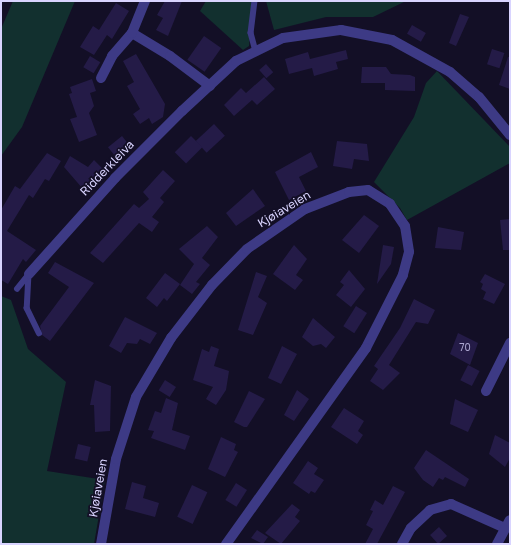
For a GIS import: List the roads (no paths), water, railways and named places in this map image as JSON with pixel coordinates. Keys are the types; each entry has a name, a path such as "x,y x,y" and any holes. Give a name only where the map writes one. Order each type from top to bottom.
{"street":[{"path":"101,78 112,56 132,33 145,1"},
{"name":"Ridderkleiva","path":"29,274 115,178 210,86 256,48 309,32 341,30 392,40 450,72 479,97 510,135"},
{"path":"132,33 170,56 210,86"},
{"name":"Kjøiaveien","path":"101,544 116,459 136,397 171,338 212,285 247,248 305,209 349,192 368,190 390,204 405,226 409,252 403,275 366,348 226,544"},
{"path":"486,391 510,343"},
{"path":"402,544 411,528 430,510 451,504 508,524 496,544"}],"lane":[{"path":"255,1 251,33 256,48"},
{"path":"17,289 29,274"},
{"path":"29,274 27,308 39,333"}]}
